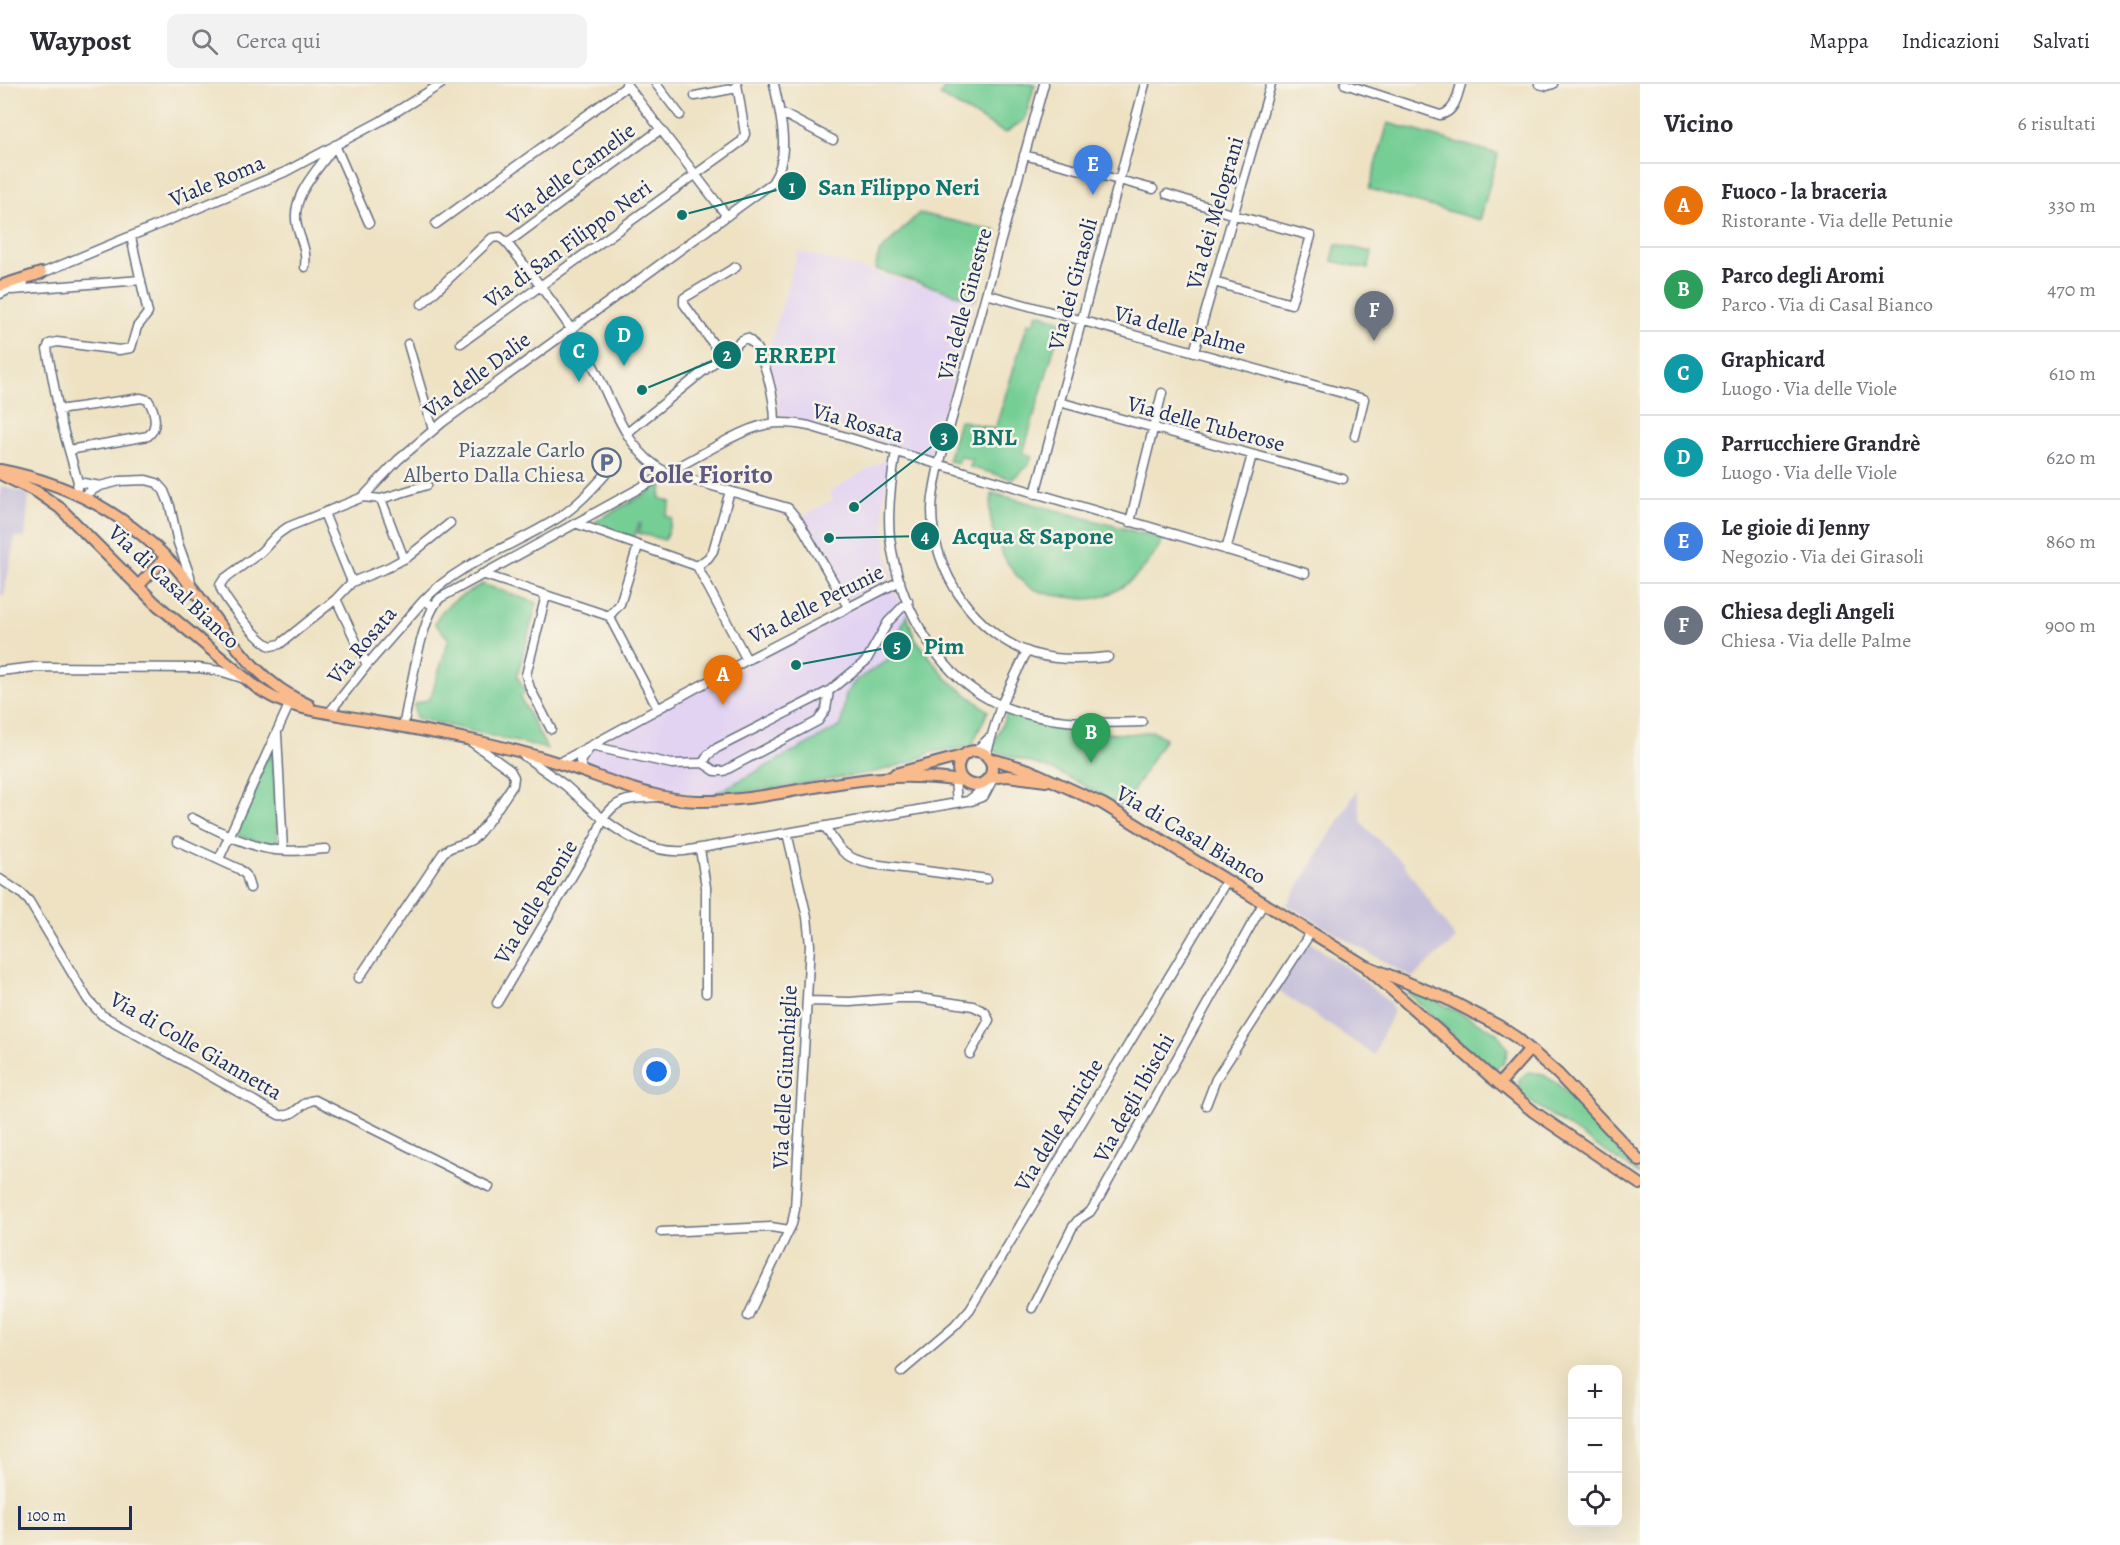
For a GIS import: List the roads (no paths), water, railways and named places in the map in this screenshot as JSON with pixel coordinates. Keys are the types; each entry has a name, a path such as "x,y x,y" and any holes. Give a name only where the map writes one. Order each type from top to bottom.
{"main road":[{"path":"2,292 41,273"},
{"name":"Via di Casal Bianco","path":"0,472 43,481 79,495 138,530 192,586 231,642 261,675 290,696 328,713"},
{"name":"Via di Casal Bianco","path":"0,472 37,492 60,508 138,585 207,647 265,693 289,705 470,741 559,763 663,797 692,801 716,800 883,777 959,780"},
{"path":"138,585 166,557"},
{"path":"883,777 966,753 983,755 991,770 988,779"},
{"name":"Via di Casal Bianco","path":"983,755 1022,767 1103,804 1364,965 1499,1084 1548,1122 1640,1184"},
{"path":"962,756 958,769 959,780 973,785 988,779 1007,776 1055,782"},
{"name":"Via di Casal Bianco","path":"1364,965 1446,998 1499,1026 1530,1049 1563,1079 1640,1161"},
{"path":"1499,1084 1530,1049"}],"street":[{"name":"Viale Roma","path":"41,273 285,171 381,121 441,84"},
{"path":"656,84 680,115"},
{"name":"Via delle Dalie","path":"363,497 398,460 433,430 768,187 777,175 783,141 774,84"},
{"name":"Via delle Ginestre","path":"1044,84 939,465 932,499 932,523 948,576 960,597 979,621 995,633 1028,651 1067,659 1108,657"},
{"name":"Via dei Girasoli","path":"1035,494 1144,84"},
{"name":"Via dei Melograni","path":"1194,352 1271,84"},
{"path":"1345,84 1438,115 1447,113 1453,108 1461,84"},
{"path":"1539,84 1547,86 1553,84"},
{"path":"436,224 626,85 727,216"},
{"path":"695,96 737,86"},
{"name":"Via di San Filippo Neri","path":"461,343 540,284 741,142 745,137 737,86"},
{"path":"780,112 833,140"},
{"name":"Via delle Camelie","path":"422,304 492,238 500,237 507,243 661,129"},
{"path":"335,146 369,223"},
{"path":"306,267 306,248 296,218 297,203 335,146"},
{"path":"1024,155 1153,189"},
{"path":"1167,194 1311,236 1291,304 1215,282"},
{"path":"131,237 148,313 137,327 130,350 57,342 48,345 47,352 58,410 78,482 79,495 100,486 133,480 150,480 159,485 170,507 178,543 192,586"},
{"path":"507,243 571,328 596,369 627,433 644,458 668,473 780,504 791,511 800,522 848,607"},
{"path":"722,356 684,304 684,298 736,267"},
{"path":"2,292 141,280"},
{"name":"Via delle Palme","path":"986,294 1364,399 1354,435"},
{"path":"627,433 745,338 753,343 760,356 773,399 775,422"},
{"path":"408,344 433,430"},
{"path":"1130,522 1162,393"},
{"path":"58,410 141,398 148,400 153,408 155,427 148,436 69,450"},
{"name":"Via delle Tuberose","path":"1059,402 1343,479"},
{"name":"Via Rosata","path":"403,727 423,633 433,606 447,594 744,432 775,422 809,426 1305,573"},
{"path":"896,452 891,475 889,517 892,549 900,581 930,642 954,673 991,701 1042,717 1095,723 1142,722"},
{"path":"1226,550 1252,455"},
{"name":"Via Rosata","path":"328,713 424,600 446,580 469,565 562,516 605,476"},
{"path":"78,482 100,486"},
{"path":"427,485 381,499 363,497 282,530 261,552 224,579 220,585 221,592 262,641 271,646 282,643 336,599 352,582 404,559 450,523"},
{"path":"697,566 713,551 730,491"},
{"path":"381,499 404,559"},
{"path":"324,513 352,582"},
{"path":"575,523 697,566 747,660"},
{"path":"609,616 620,604 638,546"},
{"path":"482,574 609,616 658,709"},
{"name":"Via delle Petunie","path":"559,763 747,660 900,581"},
{"path":"546,595 526,673 530,688 551,729"},
{"path":"336,599 367,665"},
{"name":"Via Rosata","path":"424,600 433,606"},
{"path":"703,763 708,755 717,748 829,691 866,661 888,622 908,601"},
{"path":"199,668 214,663 214,658 207,647"},
{"path":"983,755 1001,705 1028,651"},
{"path":"0,670 35,667 199,668 219,671 248,680"},
{"path":"587,774 580,761 591,746 672,764 703,763 715,771 728,770 813,724 824,713 829,691"},
{"path":"219,859 289,705"},
{"path":"277,732 283,850"},
{"path":"359,978 443,853 476,836 513,785 514,777 510,770 470,741"},
{"name":"Via di Casal Bianco","path":"520,753 566,786 603,819 629,837 652,848 679,852 826,828 968,801 977,794 988,779"},
{"path":"957,803 959,780"},
{"name":"Via di Casal Bianco","path":"603,819 614,806 622,801 663,797"},
{"path":"192,818 230,836 256,845 283,850 326,849"},
{"name":"Via delle Peonie","path":"497,1003 596,836 603,819"},
{"path":"826,828 842,852 855,860 987,879"},
{"name":"Via delle Giunchiglie","path":"748,1316 789,1230 795,1209 809,934 787,833"},
{"path":"178,841 242,871 246,875 250,888"},
{"path":"700,849 706,887 706,993"},
{"name":"Via di Colle Giannetta","path":"0,879 29,901 88,1000 102,1015 279,1115 289,1116 308,1101 318,1101 489,1187"},
{"name":"Via delle Arniche","path":"901,1372 956,1326 969,1312 1227,880"},
{"name":"Via degli Ibischi","path":"1032,1308 1072,1228 1079,1219 1090,1212 1099,1198 1264,902"},
{"path":"1206,1105 1216,1079 1311,932"},
{"path":"807,1001 850,1002 914,998 978,1008 986,1012 989,1022 970,1054"},
{"path":"661,1232 771,1227 789,1230"}],"place":[{"name":"Le gioie di Jenny","path":"1093,195"},
{"name":"San Filippo Neri","path":"682,215"},
{"name":"Chiesa degli Angeli","path":"1374,341"},
{"name":"Parrucchiere Grandrè","path":"624,366"},
{"name":"Graphicard","path":"579,382"},
{"name":"ERREPI","path":"642,390"},
{"name":"Piazzale Carlo Alberto Dalla Chiesa","path":"606,463"},
{"name":"BNL","path":"854,507"},
{"name":"Acqua & Sapone","path":"829,538"},
{"name":"Pim","path":"796,665"},
{"name":"Fuoco - la braceria","path":"723,705"},
{"name":"Parco degli Aromi","path":"1091,763"}],"district":[{"name":"Colle Fiorito","path":"706,474"}]}
